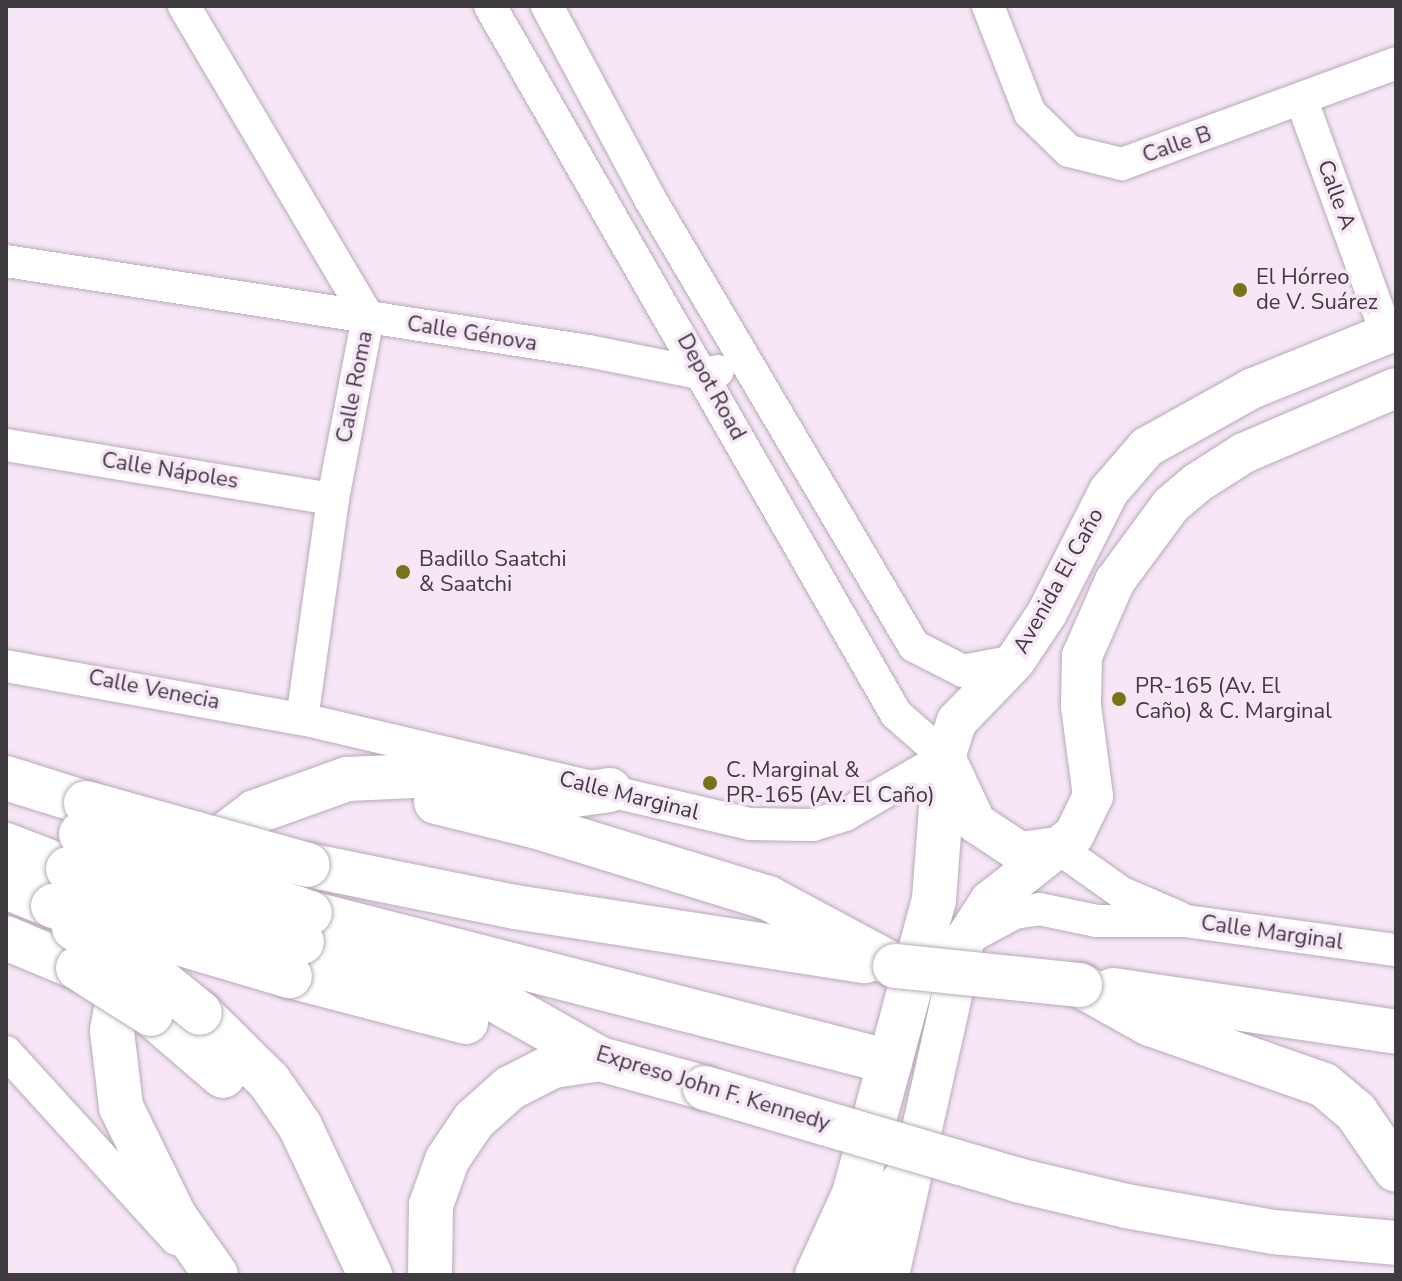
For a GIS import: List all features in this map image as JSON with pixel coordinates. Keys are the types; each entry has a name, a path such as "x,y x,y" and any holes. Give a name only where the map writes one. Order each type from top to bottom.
{"highway":[{"path":"817,1275 854,1194 934,899 945,757"},
{"path":"213,1275 175,1217 121,1107 114,1078 115,998 128,946 140,919 162,892 226,830 282,799 378,775 460,780 561,797 609,790"},
{"path":"12,780 72,853 301,944 890,1062"},
{"path":"282,799 383,795 534,826 768,898 895,966"},
{"path":"6,845 72,853 308,865 515,907 895,966 1080,985 1396,1032"},
{"path":"6,887 72,853 301,944"},
{"path":"72,853 82,937 157,978 200,1013 269,1081 292,1115 370,1275"},
{"path":"6,938 78,968 151,1014 194,1047 277,1127 351,1232"},
{"name":"Expreso John F. Kennedy","path":"301,944 600,1059 1017,1180 1126,1206 1273,1232 1396,1243"},
{"path":"1080,985 1150,1024 1324,1085 1356,1112 1396,1170"},
{"path":"430,1275 431,1205 447,1160 474,1120 510,1088 553,1066 600,1059"},
{"path":"855,1275 875,1220 908,1175"}],"main road":[{"name":"Avenida El Caño","path":"945,757 957,721 1015,661 1047,613 1109,491 1147,447 1251,389 1391,332"},
{"path":"889,1275 908,1175 964,941 990,901 1074,835 1093,796 1091,750 1081,706 1082,656 1115,581 1147,535 1180,497 1244,453 1396,388"},
{"path":"945,757 964,804 986,831 1020,852 1057,847"}],"street":[{"name":"Calle Roma","path":"184,6 368,317 333,499 302,719"},
{"name":"Depot Road","path":"490,6 896,714 945,757"},
{"name":"Depot Road","path":"547,6 650,199 914,646 963,671 1015,661"},
{"name":"Calle B","path":"988,6 1030,113 1069,151 1122,164 1302,101 1396,63"},
{"name":"Calle A","path":"1302,101 1391,332"},
{"name":"Calle Génova","path":"6,261 368,317 703,374 748,364"},
{"name":"Calle Nápoles","path":"6,445 333,499"},
{"name":"Calle Venecia","path":"6,666 302,719"},
{"name":"Calle Marginal","path":"302,719 750,824 813,825 845,815 945,757"},
{"path":"1057,847 1122,893 1186,921"},
{"name":"Calle Marginal","path":"964,941 1015,913 1039,909 1097,921 1186,921 1396,950"},
{"path":"6,1052 213,1275"}],"place":[{"name":"El Hórreo de V. Suárez","path":"1240,290"},
{"name":"Badillo Saatchi & Saatchi","path":"403,572"},
{"name":"PR-165 (Av. El Caño) & C. Marginal","path":"1119,699"},
{"name":"C. Marginal & PR-165 (Av. El Caño)","path":"710,783"}]}
